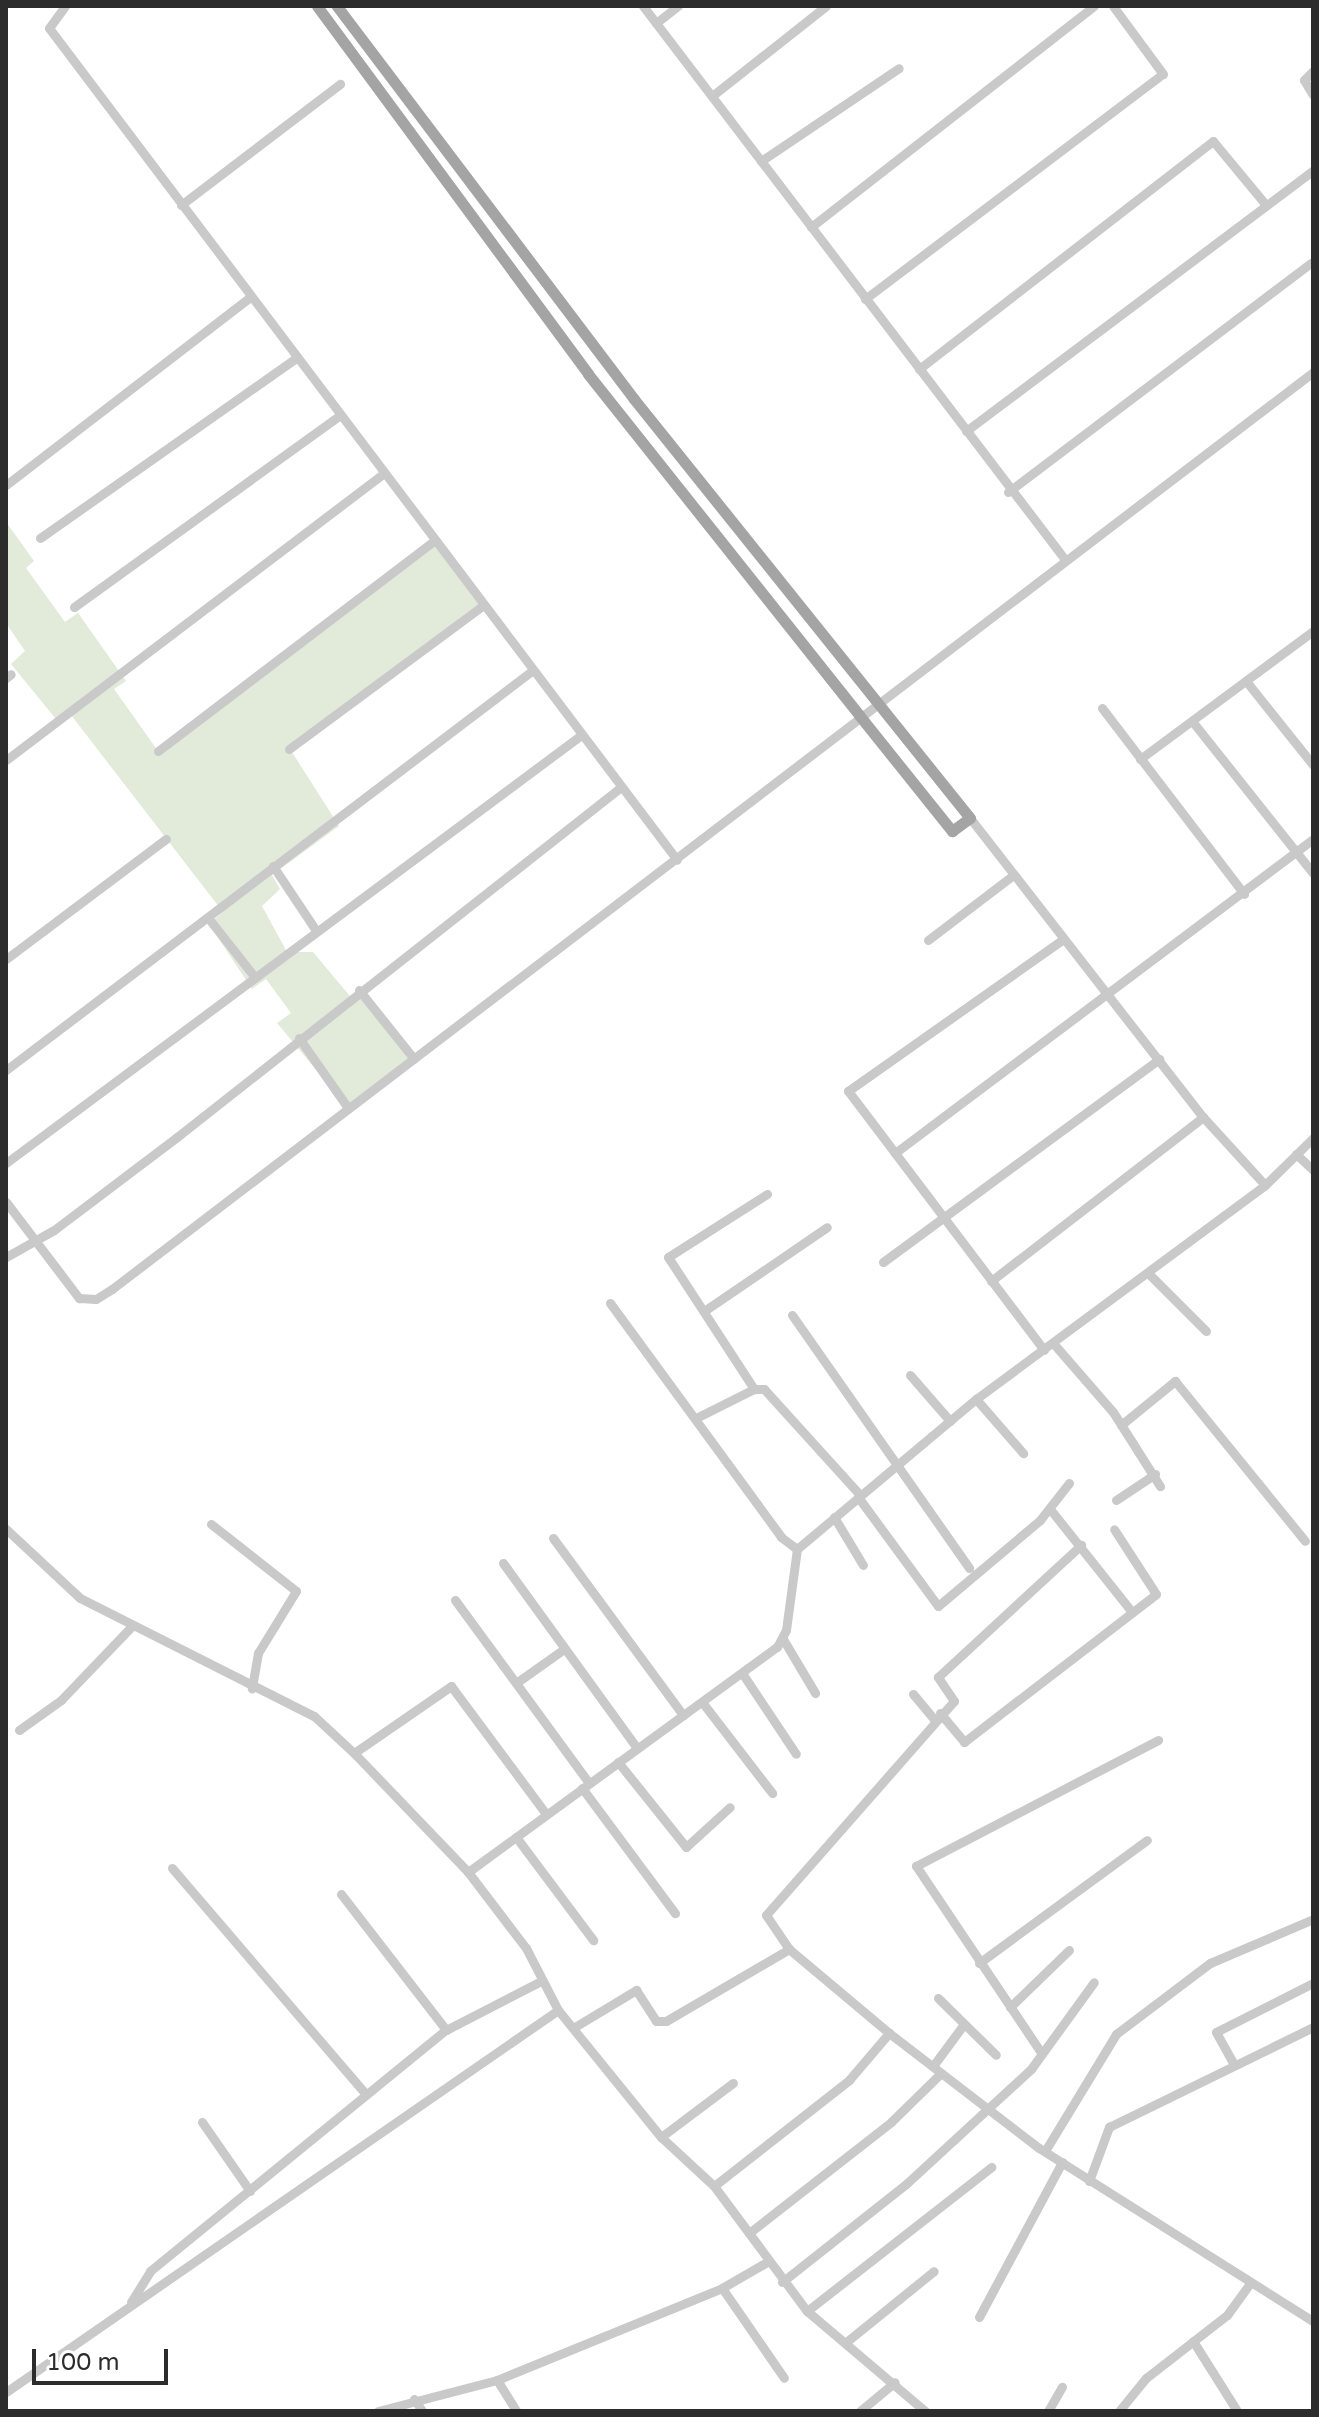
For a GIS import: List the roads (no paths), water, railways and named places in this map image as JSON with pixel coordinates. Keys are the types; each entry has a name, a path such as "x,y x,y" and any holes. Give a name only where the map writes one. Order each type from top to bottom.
{"main road":[{"path":"317,6 588,374 952,831 970,818 605,361 337,6"},
{"path":"588,374 605,361"},
{"path":"603,393 620,380"}],"street":[{"path":"65,6 49,28 340,415 381,475 434,541 529,673 677,860"},
{"path":"643,6 966,431 1008,492 1063,557"},
{"path":"656,23 678,6"},
{"path":"712,96 826,6"},
{"path":"811,227 1094,6"},
{"path":"865,299 1163,74 1113,6"},
{"path":"761,161 899,68"},
{"path":"1313,71 1304,80 1313,95"},
{"path":"181,205 340,84"},
{"path":"919,369 1213,141 1266,205"},
{"path":"966,431 1313,170"},
{"path":"1008,492 1311,263"},
{"path":"6,485 250,297"},
{"path":"40,538 296,358"},
{"path":"6,1202 79,1298 96,1299 677,860 874,701 1063,557 1313,372"},
{"path":"74,607 340,415"},
{"path":"6,760 381,475"},
{"path":"158,751 434,541"},
{"path":"289,749 482,606"},
{"path":"1140,759 1310,633 1313,645"},
{"path":"6,1070 209,919 273,866 529,673"},
{"path":"1246,681 1313,765"},
{"path":"1102,708 1244,894"},
{"path":"1192,721 1313,873"},
{"path":"6,1163 253,975 580,736"},
{"path":"6,1257 36,1242 621,787"},
{"path":"970,818 1061,941 1203,1117 1265,1185"},
{"path":"6,959 166,839"},
{"path":"895,1153 1109,998 1313,839"},
{"path":"273,866 315,929"},
{"path":"928,940 1012,876"},
{"path":"209,919 253,975"},
{"path":"1044,1350 848,1091 1061,941"},
{"path":"359,990 414,1059"},
{"path":"299,1038 348,1108"},
{"path":"883,1262 1159,1059"},
{"path":"991,1281 1203,1117"},
{"path":"815,1693 783,1639 797,1549 976,1399 1265,1185 1313,1138"},
{"path":"1296,1154 1313,1170"},
{"path":"754,1389 707,1309 668,1257 767,1194"},
{"path":"707,1309 827,1227"},
{"path":"1148,1273 1206,1331"},
{"path":"610,1303 698,1417 781,1537 797,1549"},
{"path":"792,1315 969,1568"},
{"path":"1053,1343 1121,1425 1160,1486"},
{"path":"910,1375 950,1421"},
{"path":"1121,1425 1175,1381 1305,1541"},
{"path":"698,1417 754,1389 764,1389 859,1496 938,1606 1050,1509 1069,1483"},
{"path":"976,1399 1023,1453"},
{"path":"1116,1500 1155,1474"},
{"path":"1050,1509 1132,1612"},
{"path":"834,1517 863,1565"},
{"path":"211,1524 296,1591 258,1653 252,1688"},
{"path":"6,1529 51,1578 132,1626 193,1650 252,1688 314,1716 354,1753 468,1872 558,2010 661,2137 714,2186 767,2262 807,2311 895,2382 925,2411"},
{"path":"913,1694 964,1742 1157,1592 1114,1529"},
{"path":"553,1538 683,1715"},
{"path":"1081,1545 938,1677 954,1700 766,1915 789,1949 889,2033 1045,2151 1248,2286 1313,2321"},
{"path":"503,1563 637,1748"},
{"path":"455,1600 675,1913"},
{"path":"19,1730 61,1700 132,1626"},
{"path":"468,1872 742,1673 783,1639"},
{"path":"516,1683 564,1649"},
{"path":"742,1673 796,1754"},
{"path":"354,1753 451,1686 546,1814"},
{"path":"702,1702 772,1793"},
{"path":"1040,2051 916,1866 1158,1740"},
{"path":"618,1762 686,1847 730,1807"},
{"path":"516,1837 593,1940"},
{"path":"979,1963 1147,1840"},
{"path":"172,1868 366,2094"},
{"path":"341,1894 446,2030"},
{"path":"1045,2151 1116,2034 1210,1963 1313,1919"},
{"path":"573,2028 636,1990 656,2021 666,2021 789,1949"},
{"path":"1010,2007 1069,1950"},
{"path":"131,2302 140,2280 446,2030 541,1981"},
{"path":"782,2282 906,2184 986,2107 1031,2069 1040,2051 1094,1982"},
{"path":"1232,2061 1216,2032 1313,1983"},
{"path":"938,1998 996,2055"},
{"path":"6,2392 131,2302 558,2010"},
{"path":"749,2233 891,2122 937,2070 964,2024"},
{"path":"1089,2181 1109,2127 1232,2061 1313,2027"},
{"path":"714,2186 849,2080 889,2033"},
{"path":"661,2137 733,2083"},
{"path":"202,2122 250,2191"},
{"path":"979,2317 1062,2162"},
{"path":"807,2311 991,2167"},
{"path":"378,2411 414,2399 497,2380 722,2288 767,2262"},
{"path":"845,2343 934,2271"},
{"path":"1119,2411 1248,2286"},
{"path":"722,2288 784,2378"},
{"path":"1193,2341 1237,2411"},
{"path":"497,2380 516,2411"},
{"path":"860,2411 895,2382"},
{"path":"1048,2411 1062,2387"},
{"path":"414,2399 422,2411"}]}
